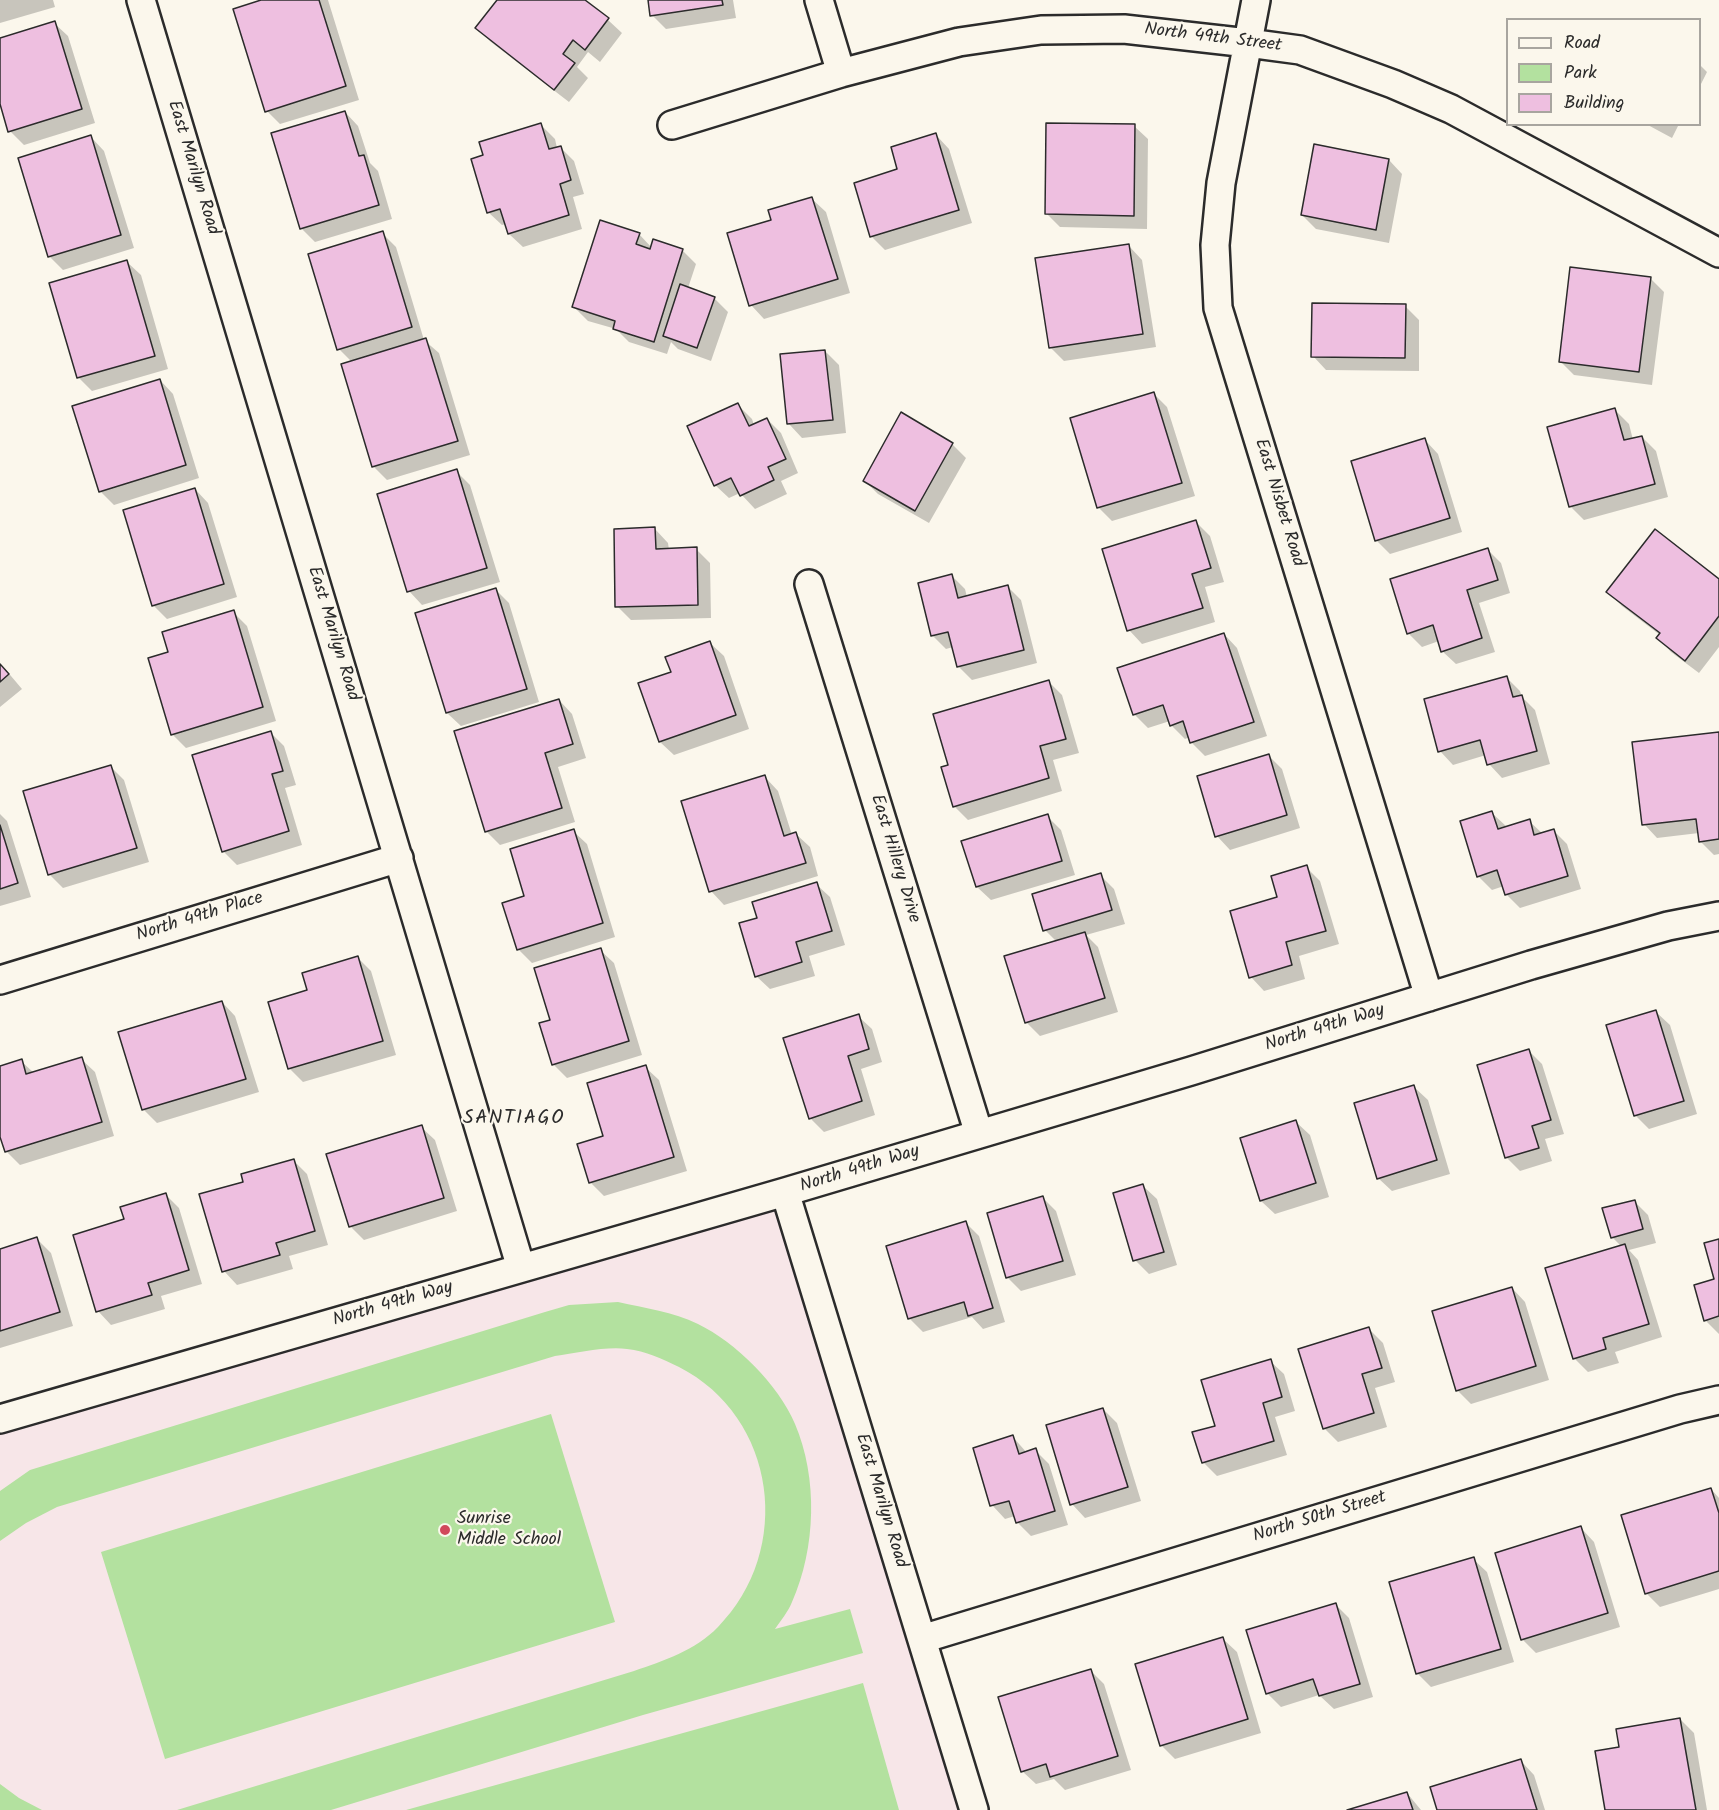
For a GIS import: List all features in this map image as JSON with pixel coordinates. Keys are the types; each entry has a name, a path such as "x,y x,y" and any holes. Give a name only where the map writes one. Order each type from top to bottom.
{"street":[{"name":"East Marilyn Road","path":"141,0 521,1268"},
{"path":"819,0 841,73"},
{"name":"East Nisbet Road","path":"1256,0 1221,183 1215,245 1218,308 1429,997"},
{"name":"North 49th Street","path":"672,125 841,73 959,42 1041,30 1124,29 1248,43 1300,50 1393,84 1452,109 1719,253"},
{"name":"East Hillery Drive","path":"809,584 979,1134"},
{"name":"North 49th Place","path":"0,980 399,858"},
{"name":"North 49th Way","path":"0,1419 785,1192 1191,1071 1531,965 1656,929 1719,916"},
{"name":"East Marilyn Road","path":"785,1192 974,1810"},
{"name":"North 50th Street","path":"922,1639 1680,1409 1719,1400"}],"shaded area":[{"name":"Sunrise Middle School","path":"785,1192 974,1810 0,1810 0,1422"}],"green space":[{"path":"618,1302 679,1316 712,1332 754,1366 778,1394 795,1424 802,1445 808,1467 811,1513 810,1536 800,1581 790,1606 775,1629 850,1609 863,1653 643,1715 331,1810 177,1810 634,1671 679,1654 700,1642 718,1627 742,1596 758,1561 765,1524 764,1487 754,1451 737,1418 712,1389 679,1367 634,1350 601,1349 555,1356 57,1507 26,1523 0,1541 0,1491 30,1470 545,1312 569,1305"},
{"path":"551,1414 615,1622 165,1759 101,1552"},
{"path":"863,1683 899,1810 406,1810"},
{"path":"0,1784 19,1798 42,1810 0,1810"}],"building":[{"path":"261,0 319,0 346,86 265,112 233,9"},
{"path":"497,0 585,0 609,18 585,50 573,40 563,54 575,63 554,90 475,28"},
{"path":"648,0 722,0 723,5 650,16"},
{"path":"55,21 82,109 8,132 0,104 0,38"},
{"path":"345,111 359,156 364,155 379,205 300,229 271,133"},
{"path":"541,123 549,149 561,146 571,180 560,184 569,215 508,234 500,209 487,213 471,159 483,155 479,142"},
{"path":"1046,123 1135,124 1134,216 1045,214"},
{"path":"936,133 959,210 870,237 854,183 897,169 891,147"},
{"path":"91,135 121,235 48,257 18,158"},
{"path":"1314,144 1389,159 1376,230 1301,215"},
{"path":"812,197 838,279 749,306 727,233 771,220 768,210"},
{"path":"600,220 640,233 636,244 650,249 653,239 683,249 654,342 613,329 615,321 572,307"},
{"path":"383,231 412,327 337,350 308,254"},
{"path":"1129,244 1143,334 1049,348 1035,258"},
{"path":"127,260 155,356 77,378 49,283"},
{"path":"1570,267 1651,277 1639,372 1559,362"},
{"path":"680,284 715,297 697,348 663,336"},
{"path":"1312,303 1406,304 1405,358 1311,357"},
{"path":"426,338 458,441 372,467 341,364"},
{"path":"825,350 833,420 787,424 780,354"},
{"path":"160,379 186,465 99,492 72,406"},
{"path":"1154,392 1182,483 1097,508 1070,418"},
{"path":"738,403 749,426 767,418 786,459 768,467 774,480 740,496 731,478 714,486 687,426"},
{"path":"1615,408 1624,440 1642,436 1655,484 1569,507 1547,427"},
{"path":"901,412 953,443 915,511 863,481"},
{"path":"1425,438 1450,518 1375,541 1351,461"},
{"path":"457,469 487,568 407,592 377,494"},
{"path":"195,488 224,584 152,606 123,510"},
{"path":"1196,520 1211,568 1192,574 1203,608 1127,631 1102,549"},
{"path":"655,527 656,549 697,547 698,605 615,607 614,529"},
{"path":"1655,529 1719,579 1719,616 1685,661 1656,638 1660,633 1606,592"},
{"path":"1488,548 1498,580 1467,590 1482,638 1441,652 1433,625 1407,634 1390,579"},
{"path":"952,574 958,598 1008,585 1024,650 957,667 948,632 931,636 918,583"},
{"path":"496,588 527,689 446,713 415,613"},
{"path":"234,610 263,707 171,735 148,658 168,652 162,632"},
{"path":"1224,633 1254,722 1190,743 1183,721 1170,726 1163,705 1133,715 1117,668"},
{"path":"710,641 736,715 659,742 638,683 671,672 665,657"},
{"path":"0,664 9,674 0,682"},
{"path":"1507,676 1513,697 1522,695 1537,751 1487,765 1480,740 1438,752 1424,699"},
{"path":"1049,680 1066,739 1040,746 1049,778 953,807 941,767 948,765 933,714"},
{"path":"559,699 573,744 545,753 562,808 485,832 454,731"},
{"path":"271,731 283,771 272,774 289,831 222,852 192,755"},
{"path":"1719,732 1719,839 1699,842 1696,819 1642,825 1632,742"},
{"path":"1269,754 1287,815 1215,837 1197,776"},
{"path":"111,765 137,848 48,875 23,791"},
{"path":"765,775 784,836 796,832 806,863 709,892 681,801"},
{"path":"1492,811 1498,829 1530,819 1534,835 1554,829 1568,876 1505,895 1497,870 1477,877 1460,821"},
{"path":"1048,814 1062,861 976,887 961,841"},
{"path":"0,825 18,883 0,889"},
{"path":"574,829 603,923 517,950 502,903 524,896 510,849"},
{"path":"1307,865 1326,931 1286,942 1292,965 1249,978 1230,911 1277,897 1271,876"},
{"path":"1101,873 1112,910 1043,931 1032,894"},
{"path":"817,882 832,931 796,942 802,962 755,977 739,923 757,918 752,902"},
{"path":"1085,932 1105,998 1025,1023 1004,956"},
{"path":"601,948 629,1041 552,1065 539,1023 550,1020 534,968"},
{"path":"358,956 383,1041 288,1069 268,1002 307,990 302,973"},
{"path":"222,1001 246,1079 142,1110 118,1032"},
{"path":"1656,1010 1684,1101 1634,1116 1606,1025"},
{"path":"859,1014 869,1049 848,1056 862,1101 809,1119 783,1038"},
{"path":"1529,1049 1551,1120 1532,1126 1539,1148 1505,1158 1477,1065"},
{"path":"82,1057 102,1122 5,1152 0,1137 0,1066 22,1059 26,1074"},
{"path":"646,1065 674,1157 589,1183 577,1144 603,1136 587,1083"},
{"path":"1414,1085 1437,1160 1377,1179 1354,1103"},
{"path":"1296,1120 1316,1183 1260,1201 1240,1138"},
{"path":"422,1125 444,1198 349,1227 326,1154"},
{"path":"294,1159 315,1231 276,1243 280,1255 222,1272 199,1194 243,1182 241,1174"},
{"path":"1143,1184 1164,1252 1133,1261 1113,1193"},
{"path":"166,1193 189,1270 148,1283 152,1295 96,1312 73,1235 124,1219 120,1207"},
{"path":"1043,1196 1063,1261 1006,1278 987,1213"},
{"path":"1635,1200 1643,1229 1611,1238 1602,1208"},
{"path":"966,1221 993,1308 968,1316 964,1302 908,1319 886,1246"},
{"path":"37,1237 60,1312 0,1331 0,1249"},
{"path":"1719,1239 1719,1316 1704,1321 1694,1285 1714,1279 1704,1243"},
{"path":"1625,1244 1649,1324 1603,1338 1606,1349 1573,1359 1545,1268"},
{"path":"1512,1287 1536,1366 1456,1391 1432,1311"},
{"path":"1369,1327 1382,1368 1362,1374 1374,1413 1323,1429 1298,1349"},
{"path":"1271,1359 1282,1397 1263,1403 1274,1441 1202,1463 1192,1432 1215,1426 1201,1380"},
{"path":"1103,1408 1128,1487 1070,1505 1046,1425"},
{"path":"1013,1435 1019,1454 1036,1448 1055,1511 1016,1523 1009,1501 990,1506 973,1448"},
{"path":"1711,1488 1719,1513 1719,1571 1645,1594 1621,1515"},
{"path":"1581,1526 1608,1613 1521,1640 1495,1553"},
{"path":"1474,1557 1501,1649 1416,1674 1389,1582"},
{"path":"1336,1603 1360,1684 1319,1696 1313,1679 1266,1694 1246,1630"},
{"path":"1223,1637 1248,1719 1160,1746 1135,1664"},
{"path":"1091,1669 1118,1756 1050,1777 1046,1764 1021,1772 998,1697"},
{"path":"1680,1718 1696,1810 1605,1810 1595,1751 1619,1747 1616,1729"},
{"path":"1521,1759 1537,1810 1437,1810 1430,1787"},
{"path":"1407,1792 1413,1810 1347,1810"}],"place":[{"name":"Sunrise Middle School","path":"445,1530"}],"district":[{"name":"SANTIAGO","path":"514,1120"}]}
